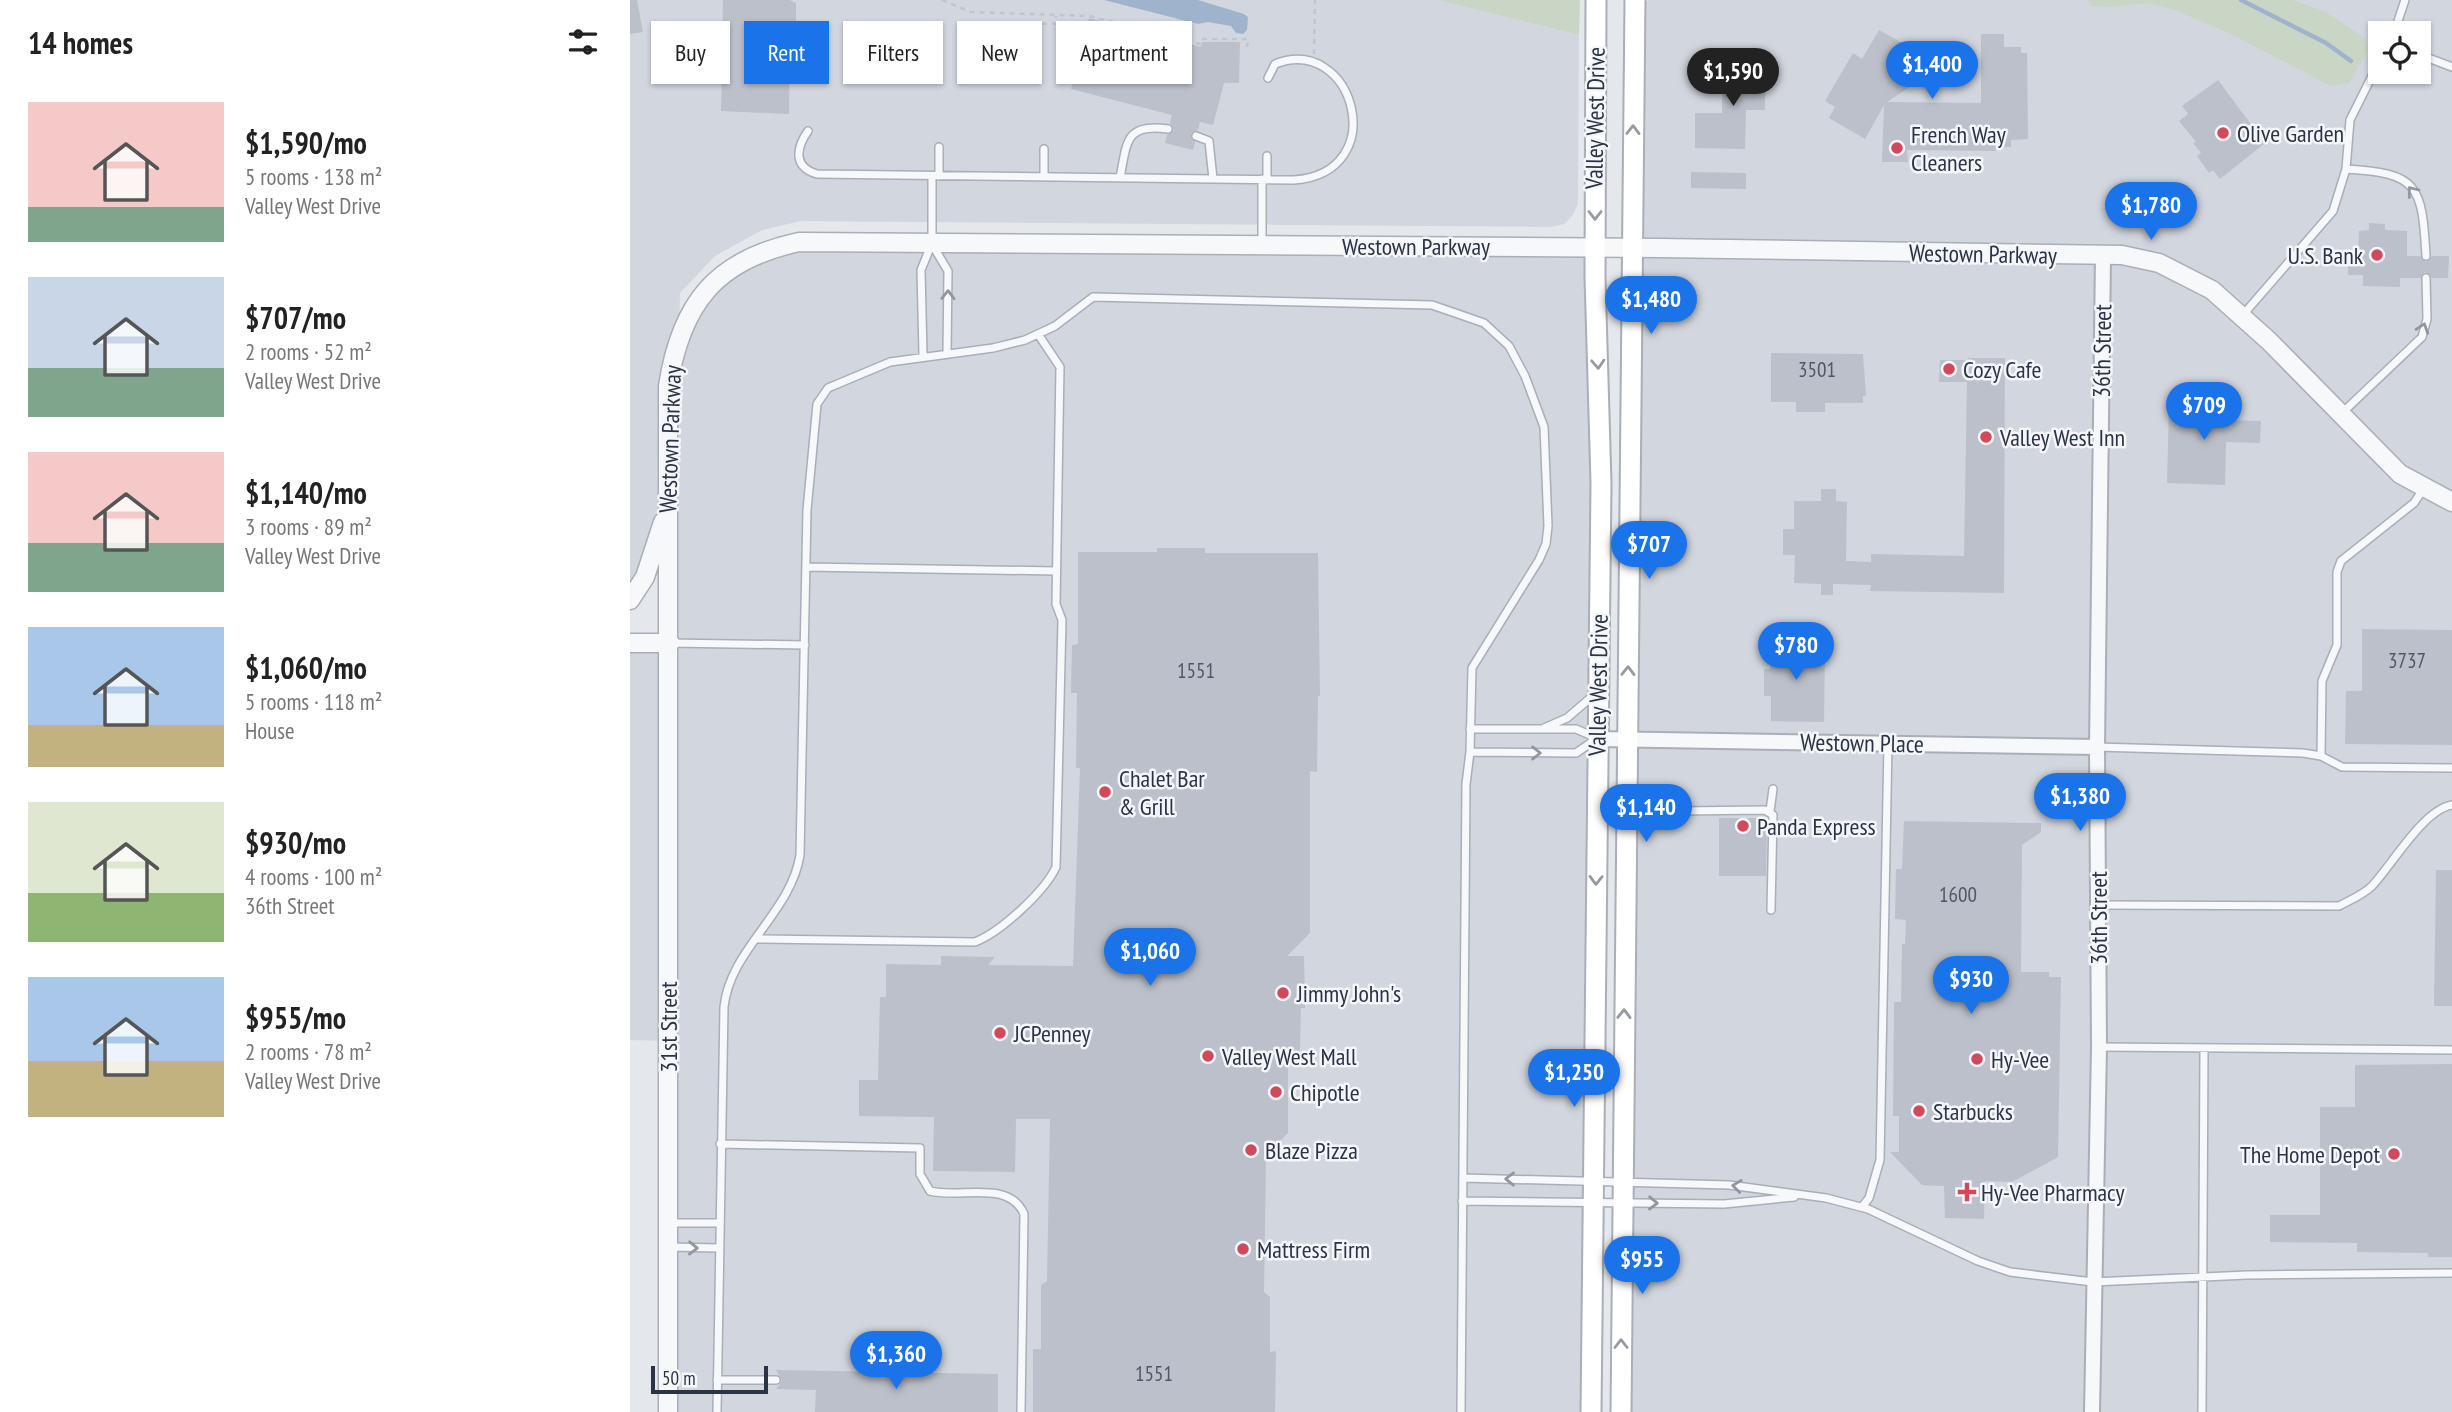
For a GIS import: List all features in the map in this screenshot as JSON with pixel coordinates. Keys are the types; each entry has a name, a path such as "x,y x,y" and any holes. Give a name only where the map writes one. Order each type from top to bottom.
{"main road":[{"name":"Valley West Drive","path":"1591,1412 1601,483 1595,247 1596,0"},
{"name":"Valley West Drive","path":"1621,1412 1634,0"}],"street":[{"name":"Westown Parkway","path":"670,643 668,386 673,352 683,324 698,299 718,277 742,260 769,248 799,242 1632,247 2122,255 2159,263 2186,274 2213,290 2400,474 2452,502"},
{"name":"36th Street","path":"2092,1412 2099,1047 2097,747 2103,255"},
{"path":"630,600 645,577 667,509"},
{"path":"630,643 670,643"},
{"name":"31st Street","path":"668,1412 670,643"},
{"name":"Westown Place","path":"1597,739 2097,747"}],"lane":[{"path":"2398,21 2405,0"},
{"path":"2431,59 2452,67"},
{"path":"808,131 797,148 801,163 809,172 1294,180 1317,176 1336,164 1349,145 1354,122 1351,100 1339,80 1314,64 1284,60 1275,64 1268,78"},
{"path":"2242,316 2333,211 2346,169 2350,120 2368,84"},
{"path":"1120,178 1128,140 1134,131 1142,127 1168,129"},
{"path":"1196,136 1209,141 1212,146 1213,179"},
{"path":"923,355 921,270 932,243 939,147"},
{"path":"1044,149 1044,177"},
{"path":"1262,246 1267,156"},
{"path":"2346,169 2386,171 2411,187 2421,204 2426,256"},
{"path":"932,243 948,271 947,353"},
{"path":"2341,414 2414,346 2426,327 2426,278"},
{"path":"717,1412 718,1223 725,992 737,966 758,939 792,883 800,855 807,510 817,404 828,388 890,362 923,355 993,348 1038,334 1055,326 1093,297 1432,305 1484,323 1498,335 1519,364 1544,427 1548,526 1546,544 1539,560 1472,668 1470,752 1466,784 1461,1412"},
{"path":"758,939 975,942 989,936 1049,881 1056,867 1062,620 1056,604 1060,367 1038,334"},
{"path":"2321,757 2322,681 2337,645 2337,572 2341,561 2414,503 2424,487"},
{"path":"806,567 1056,571"},
{"path":"670,643 805,645"},
{"path":"1540,729 1567,718 1598,692"},
{"path":"1471,729 1576,729 1597,739"},
{"path":"1470,752 1576,753 1597,739"},
{"path":"1862,1207 1869,1198 1880,1160 1888,744"},
{"path":"2097,747 2303,752 2342,767 2452,768"},
{"path":"1771,910 1773,815 1770,811 1773,789"},
{"path":"2098,905 2339,906 2370,888 2422,825 2440,810 2452,805"},
{"path":"1679,811 1770,811"},
{"path":"2099,1047 2452,1050"},
{"path":"2202,1412 2204,1048"},
{"path":"720,1144 920,1149 920,1174 930,1191 1003,1194 1020,1205 1024,1214 1021,1412"},
{"path":"1463,1178 1729,1185 1805,1195 1862,1207 1978,1261 2010,1272 2093,1282 2203,1277 2452,1273"},
{"path":"1462,1201 1724,1204 1805,1195"},
{"path":"668,1223 718,1223"},
{"path":"668,1247 719,1248"},
{"path":"717,1380 776,1380"}],"path":[{"path":"943,0 971,12 1090,16 1200,44 1201,38 1248,39 1247,47"},
{"path":"1314,64 1315,0"},
{"path":"1042,23 1056,24 1056,15"}],"shaded area":[{"name":"Valley West Mall","path":"630,0 1436,0 1579,35 1578,203 1573,215 1564,224 1550,227 801,221 762,230 715,256 680,293 679,332 698,299 769,248 1595,247 1591,1412 668,1412 668,1041 630,1040 630,643 667,643 667,512 630,600"},
{"path":"1650,0 2452,0 2452,1412 1621,1412 1634,6"}],"green space":[{"path":"1436,0 1580,0 1579,35"},
{"path":"2089,0 2292,0 2324,11 2365,38 2368,51 2349,83 2331,86 2229,33 2169,8 2146,3 2112,7 2091,6"}],"water":[{"path":"1104,0 1198,0 1248,17 1247,30 1243,34 1236,33 1231,26 1186,21"}],"building":[{"path":"630,0 637,0 643,32 630,34"},
{"path":"723,0 790,0 796,3 796,21 744,21 744,84 789,84 789,114 721,111 721,84 730,84 730,21 723,21"},
{"path":"1879,30 1925,56 1926,72 1922,79 1887,102 1981,103 1981,34 2004,34 2004,47 2021,47 2021,53 2027,53 2028,139 2011,140 2011,147 1996,147 1996,151 1907,150 1908,162 1882,162 1884,105 1865,139 1829,118 1835,107 1825,101 1853,53 1862,59"},
{"path":"1202,42 1240,42 1239,83 1224,83 1213,125 1200,122 1198,130 1191,133 1195,142 1193,150 1165,143 1167,135 1174,130 1170,123 1172,115 1071,89 1072,84 1192,84 1192,45 1201,47"},
{"path":"1723,63 1765,63 1765,110 1746,110 1745,149 1695,148 1695,113 1722,113"},
{"name":"Olive Garden","path":"2218,80 2265,143 2220,179 2213,170 2209,173 2197,156 2201,153 2193,143 2196,142 2179,121 2188,114 2182,106"},
{"path":"1691,172 1746,173 1746,189 1691,188"},
{"name":"U.S. Bank","path":"2369,223 2385,224 2385,230 2407,231 2407,256 2420,256 2426,262 2432,256 2449,256 2448,278 2432,278 2425,272 2420,278 2400,278 2400,287 2363,286 2363,275 2348,275 2348,255 2358,254 2359,231 2369,230"},
{"path":"1771,353 1863,354 1866,396 1863,396 1863,403 1825,403 1825,412 1796,412 1796,402 1771,402"},
{"name":"Valley West Inn","path":"2005,358 2004,593 1870,591 1871,585 1833,584 1833,595 1821,595 1821,584 1794,583 1795,555 1783,555 1783,529 1794,529 1794,501 1821,501 1821,489 1836,489 1836,501 1847,502 1846,561 1871,562 1871,554 1964,556 1967,382 1939,382 1940,360"},
{"path":"2169,404 2227,405 2226,420 2261,421 2260,443 2226,442 2225,485 2167,483"},
{"path":"1157,548 1205,548 1205,553 1318,553 1320,696 1317,772 1310,771 1310,933 1287,956 1304,956 1305,1008 1301,1008 1300,1049 1288,1063 1288,1133 1266,1155 1264,1292 1270,1297 1270,1352 1276,1351 1275,1412 1033,1412 1033,1349 1041,1349 1041,1285 1047,1281 1050,1119 1016,1119 1015,1172 933,1171 934,1117 859,1116 859,1080 878,1080 880,997 886,997 886,964 941,965 941,956 995,957 988,965 1073,966 1080,768 1076,768 1077,693 1071,693 1072,645 1078,644 1078,552 1157,552"},
{"path":"2362,629 2452,630 2452,745 2345,744 2346,691 2362,691"},
{"path":"1771,642 1825,643 1824,722 1771,721 1771,696 1764,696 1764,669 1770,669"},
{"path":"1719,818 1767,818 1766,876 1719,876"},
{"name":"Hy-Vee","path":"1904,821 2041,823 2041,832 2022,845 2021,972 2049,972 2049,977 2061,977 2058,1157 2012,1182 1985,1181 1984,1219 1945,1218 1944,1186 1922,1185 1890,1152 1899,1152 1899,1116 1893,1116 1894,1002 1901,1002 1902,944 1905,944 1906,920 1895,919 1896,869 1902,869"},
{"path":"2436,870 2452,870 2452,1006 2434,1006"},
{"name":"The Home Depot","path":"2452,1064 2452,1257 2428,1257 2428,1253 2357,1252 2357,1243 2270,1242 2270,1215 2320,1215 2320,1107 2355,1107 2355,1065"},
{"path":"776,1370 998,1374 998,1412 815,1412 816,1390 776,1389 782,1381"}],"waterway":[{"path":"2241,0 2326,43 2351,61"}],"place":[{"name":"Olive Garden","path":"2223,133"},
{"name":"French Way Cleaners","path":"1897,148"},
{"name":"U.S. Bank","path":"2377,255"},
{"name":"Cozy Cafe","path":"1949,369"},
{"name":"Valley West Inn","path":"1986,437"},
{"name":"Chalet Bar & Grill","path":"1105,792"},
{"name":"Panda Express","path":"1743,826"},
{"name":"Jimmy John's","path":"1283,993"},
{"name":"JCPenney","path":"1000,1033"},
{"name":"Valley West Mall","path":"1208,1056"},
{"name":"Hy-Vee","path":"1977,1059"},
{"name":"Chipotle","path":"1276,1092"},
{"name":"Starbucks","path":"1919,1111"},
{"name":"Blaze Pizza","path":"1251,1150"},
{"name":"The Home Depot","path":"2394,1154"},
{"name":"Hy-Vee Pharmacy","path":"1967,1192"},
{"name":"Mattress Firm","path":"1243,1249"}]}
